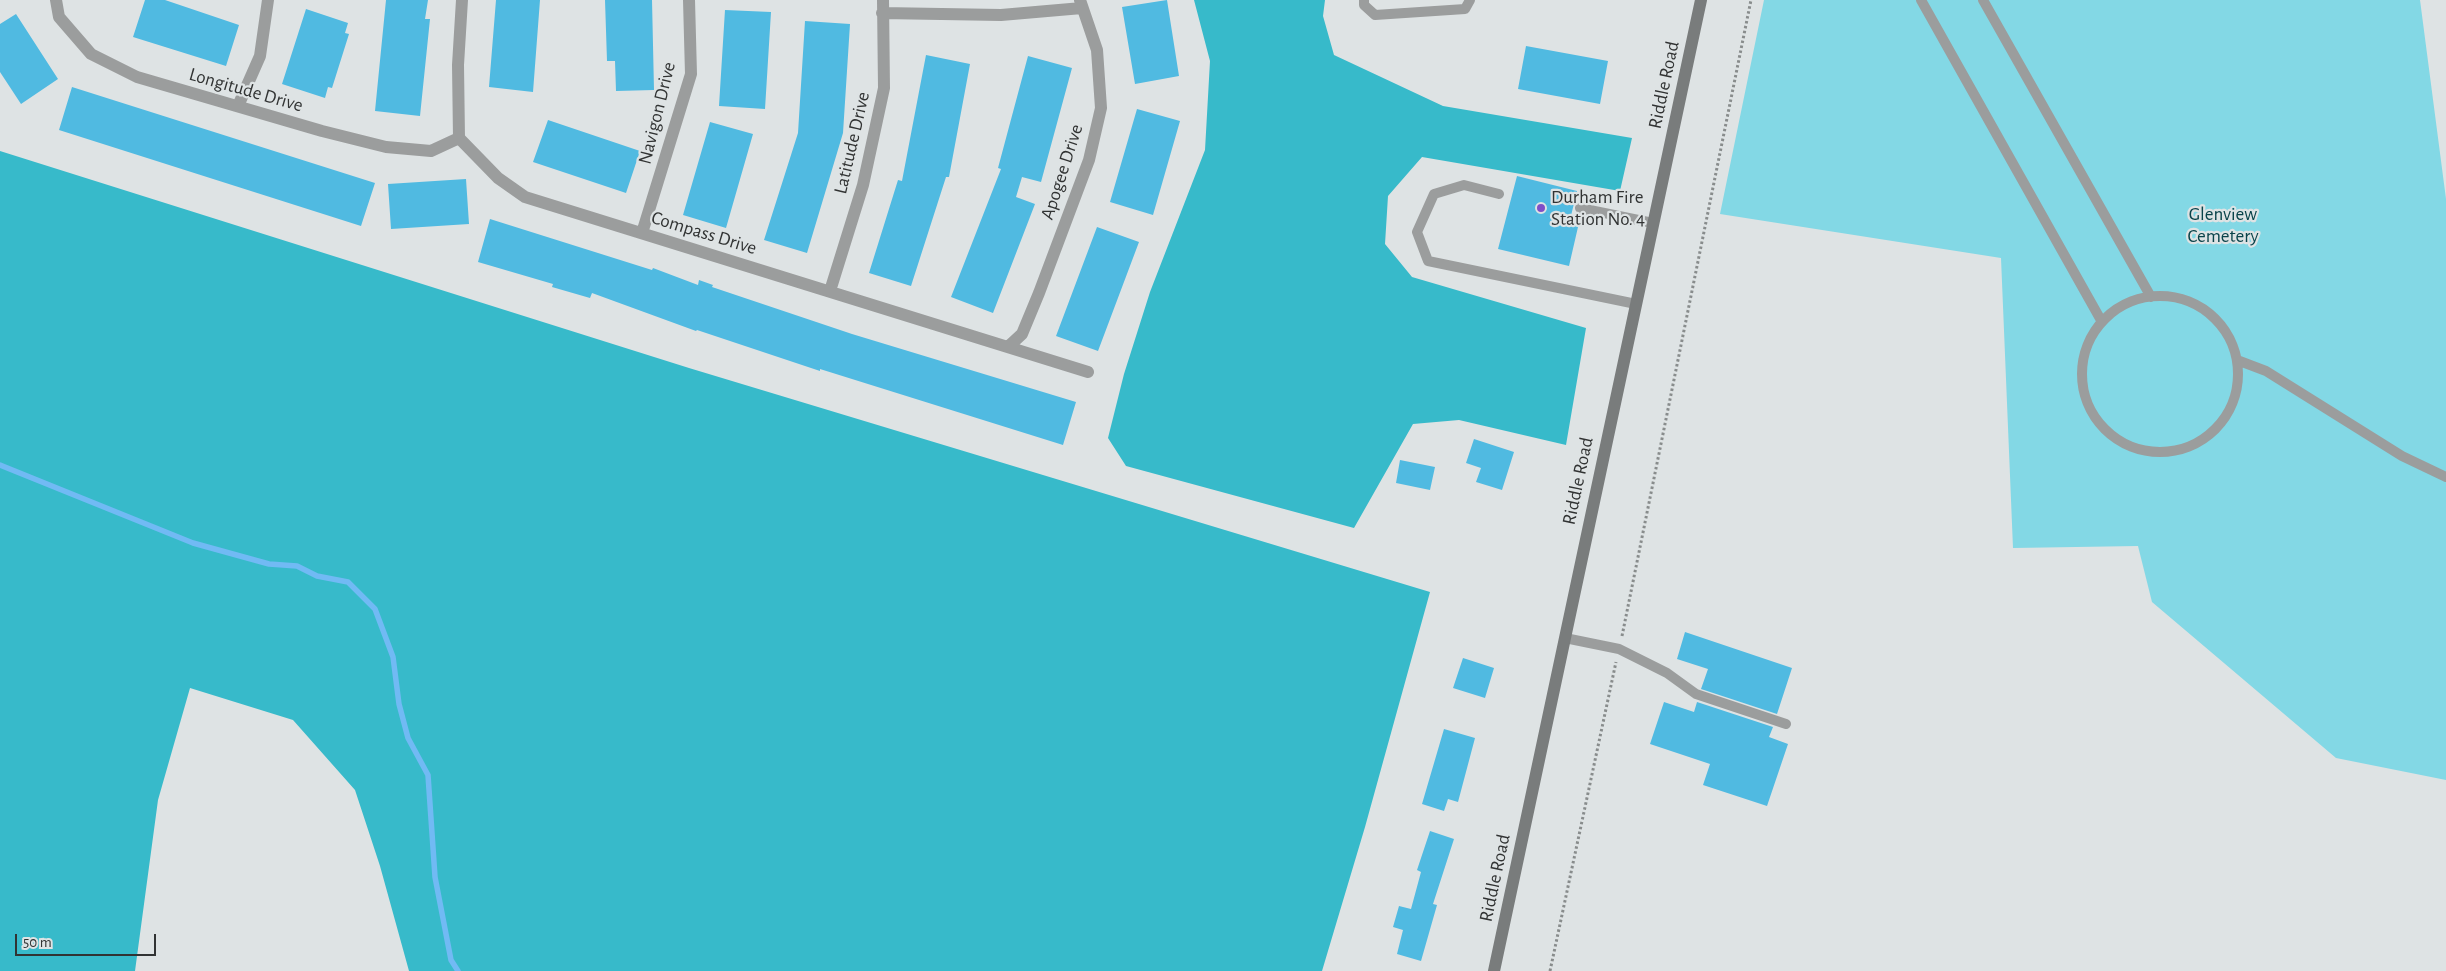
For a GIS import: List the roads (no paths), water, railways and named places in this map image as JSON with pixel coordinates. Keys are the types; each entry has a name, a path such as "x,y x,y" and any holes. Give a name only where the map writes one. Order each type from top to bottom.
{"main road":[{"name":"Riddle Road","path":"1494,971 1701,0"}],"street":[{"name":"Longitude Drive","path":"56,0 59,17 91,54 137,77 322,131 386,147 431,151 459,138"},
{"path":"238,106 260,56 268,0"},
{"path":"459,138 458,65 462,0"},
{"name":"Navigon Drive","path":"642,233 691,74 689,0"},
{"name":"Latitude Drive","path":"830,291 863,186 884,88 883,0"},
{"path":"882,13 1001,15 1081,4"},
{"name":"Apogee Drive","path":"1009,346 1022,334 1039,293 1088,160 1101,108 1097,50 1081,4"},
{"name":"Compass Drive","path":"459,138 498,178 525,197 1088,372"}],"lane":[{"path":"1364,0 1364,5 1375,15 1465,10 1470,0"},
{"path":"1921,0 2102,322"},
{"path":"1983,0 2151,297"},
{"path":"1499,194 1464,185 1434,194 1417,232 1428,261 1636,304"},
{"path":"1580,208 1653,223"},
{"path":"2161,296 2184,300 2201,307 2216,319 2228,336 2237,360 2237,384 2232,403 2218,425 2200,441 2177,451 2158,452 2132,447 2108,433 2094,416 2084,391 2082,366 2090,338 2102,322 2125,304 2151,297 2161,296"},
{"path":"2237,360 2266,371 2402,456 2446,478"},
{"path":"1565,638 1619,650 1667,673 1696,694 1786,724"}],"waterway":[{"path":"0,465 193,543 269,564 297,566 317,576 348,582 375,609 393,657 399,704 408,738 428,775 435,877 451,960 458,971"}],"place":[{"name":"Durham Fire Station No. 4","path":"1541,208"}],"park label":[{"name":"Glenview Cemetery","path":"2223,225"}]}
